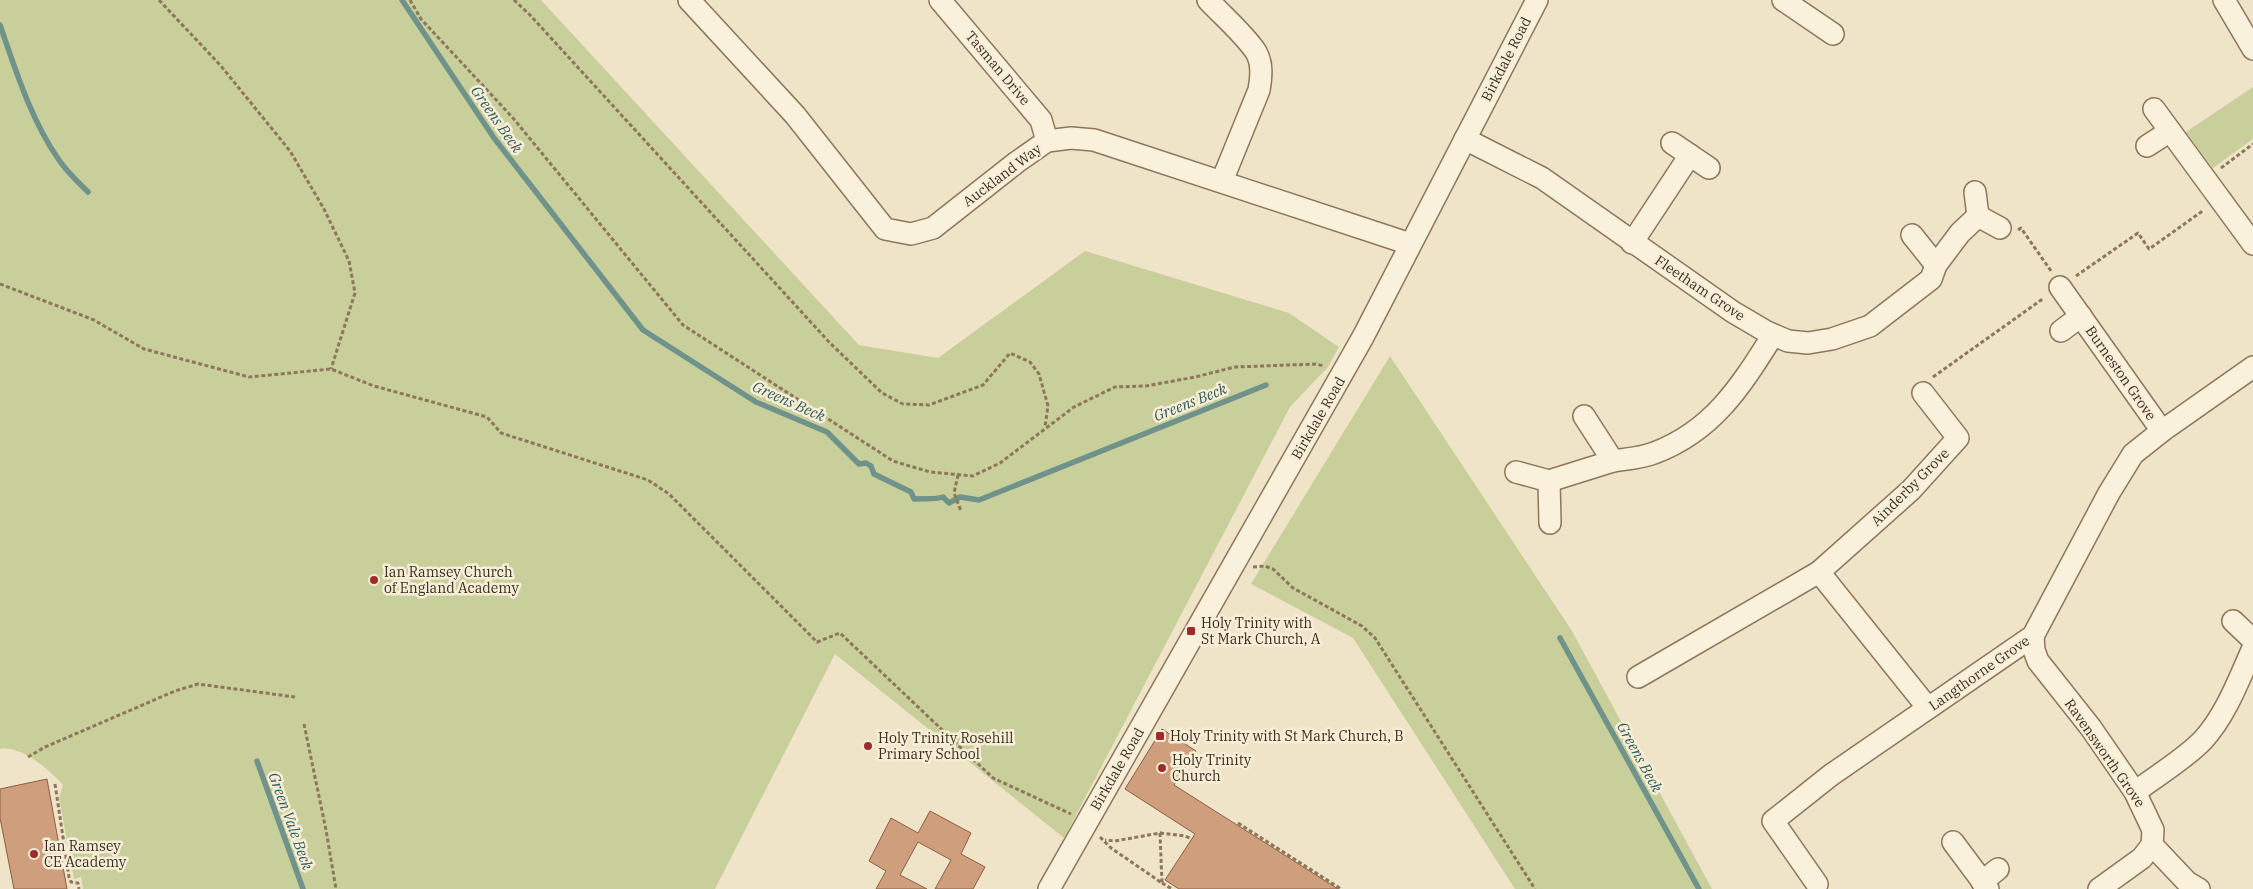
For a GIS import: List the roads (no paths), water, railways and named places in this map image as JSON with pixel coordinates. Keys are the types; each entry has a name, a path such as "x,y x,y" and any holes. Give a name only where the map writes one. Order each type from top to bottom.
{"street":[{"name":"Auckland Way","path":"690,0 795,116 885,229 911,234 933,228 1017,162 1047,141 1071,138 1094,140 1410,244"},
{"name":"Tasman Drive","path":"940,0 1041,120 1047,141"},
{"path":"1208,0 1256,53 1260,65 1259,90 1222,181"},
{"name":"Birkdale Road","path":"1049,889 1364,337 1410,244 1537,0"},
{"path":"1783,0 1833,34"},
{"path":"2224,0 2253,49"},
{"path":"2154,109 2253,244"},
{"path":"2147,146 2170,132"},
{"name":"Fleetham Grove","path":"1465,139 1542,178 1632,243 1733,312 1773,335 1788,341 1808,343 1832,339 1870,326 1931,279 1936,265 1960,233 1978,216"},
{"path":"1672,143 1709,168"},
{"path":"1632,243 1690,155"},
{"path":"1975,192 1978,216 2000,228"},
{"path":"1912,235 1936,265"},
{"name":"Burneston Grove","path":"2058,283 2162,431"},
{"name":"Burneston Grove","path":"2061,331 2081,316"},
{"path":"1516,472 1549,480 1613,462 1652,454 1682,440 1715,415 1739,389 1773,335"},
{"name":"Langthorne Grove","path":"1818,884 1773,821 1831,775 2033,636 2127,464 2142,446 2162,431 2252,371"},
{"name":"Ainderby Grove","path":"1638,677 1819,572 1911,490 1958,438 1923,393"},
{"path":"1584,416 1613,462"},
{"path":"1549,480 1550,522"},
{"path":"1819,572 1928,708"},
{"path":"2233,621 2253,640"},
{"name":"Ravensworth Grove","path":"2033,636 2034,650 2038,661 2091,728 2135,792 2153,830 2152,845"},
{"path":"2135,792 2191,750 2208,734 2226,707 2253,648"},
{"path":"1953,842 1990,880"},
{"path":"2098,889 2142,858 2152,845 2187,882 2198,889"}],"waterway":[{"name":"Greens Beck","path":"402,0 494,138 643,330 756,402 827,432 859,464 866,463 871,466 874,474 911,492 914,499 943,497 949,503 960,497 979,500 1266,385"},
{"path":"0,25 25,95 40,128 62,164 88,192"},
{"name":"Greens Beck","path":"1560,638 1699,889"},
{"name":"Green Vale Beck","path":"257,761 303,889"}],"place":[{"name":"Ian Ramsey Church of England Academy","path":"374,580"},
{"name":"Holy Trinity with St Mark Church, A","path":"1191,631"},
{"name":"Holy Trinity with St Mark Church, B","path":"1160,736"},
{"name":"Holy Trinity Rosehill Primary School","path":"868,746"},
{"name":"Holy Trinity Church","path":"1162,768"},
{"name":"Ian Ramsey CE Academy","path":"34,854"}]}
